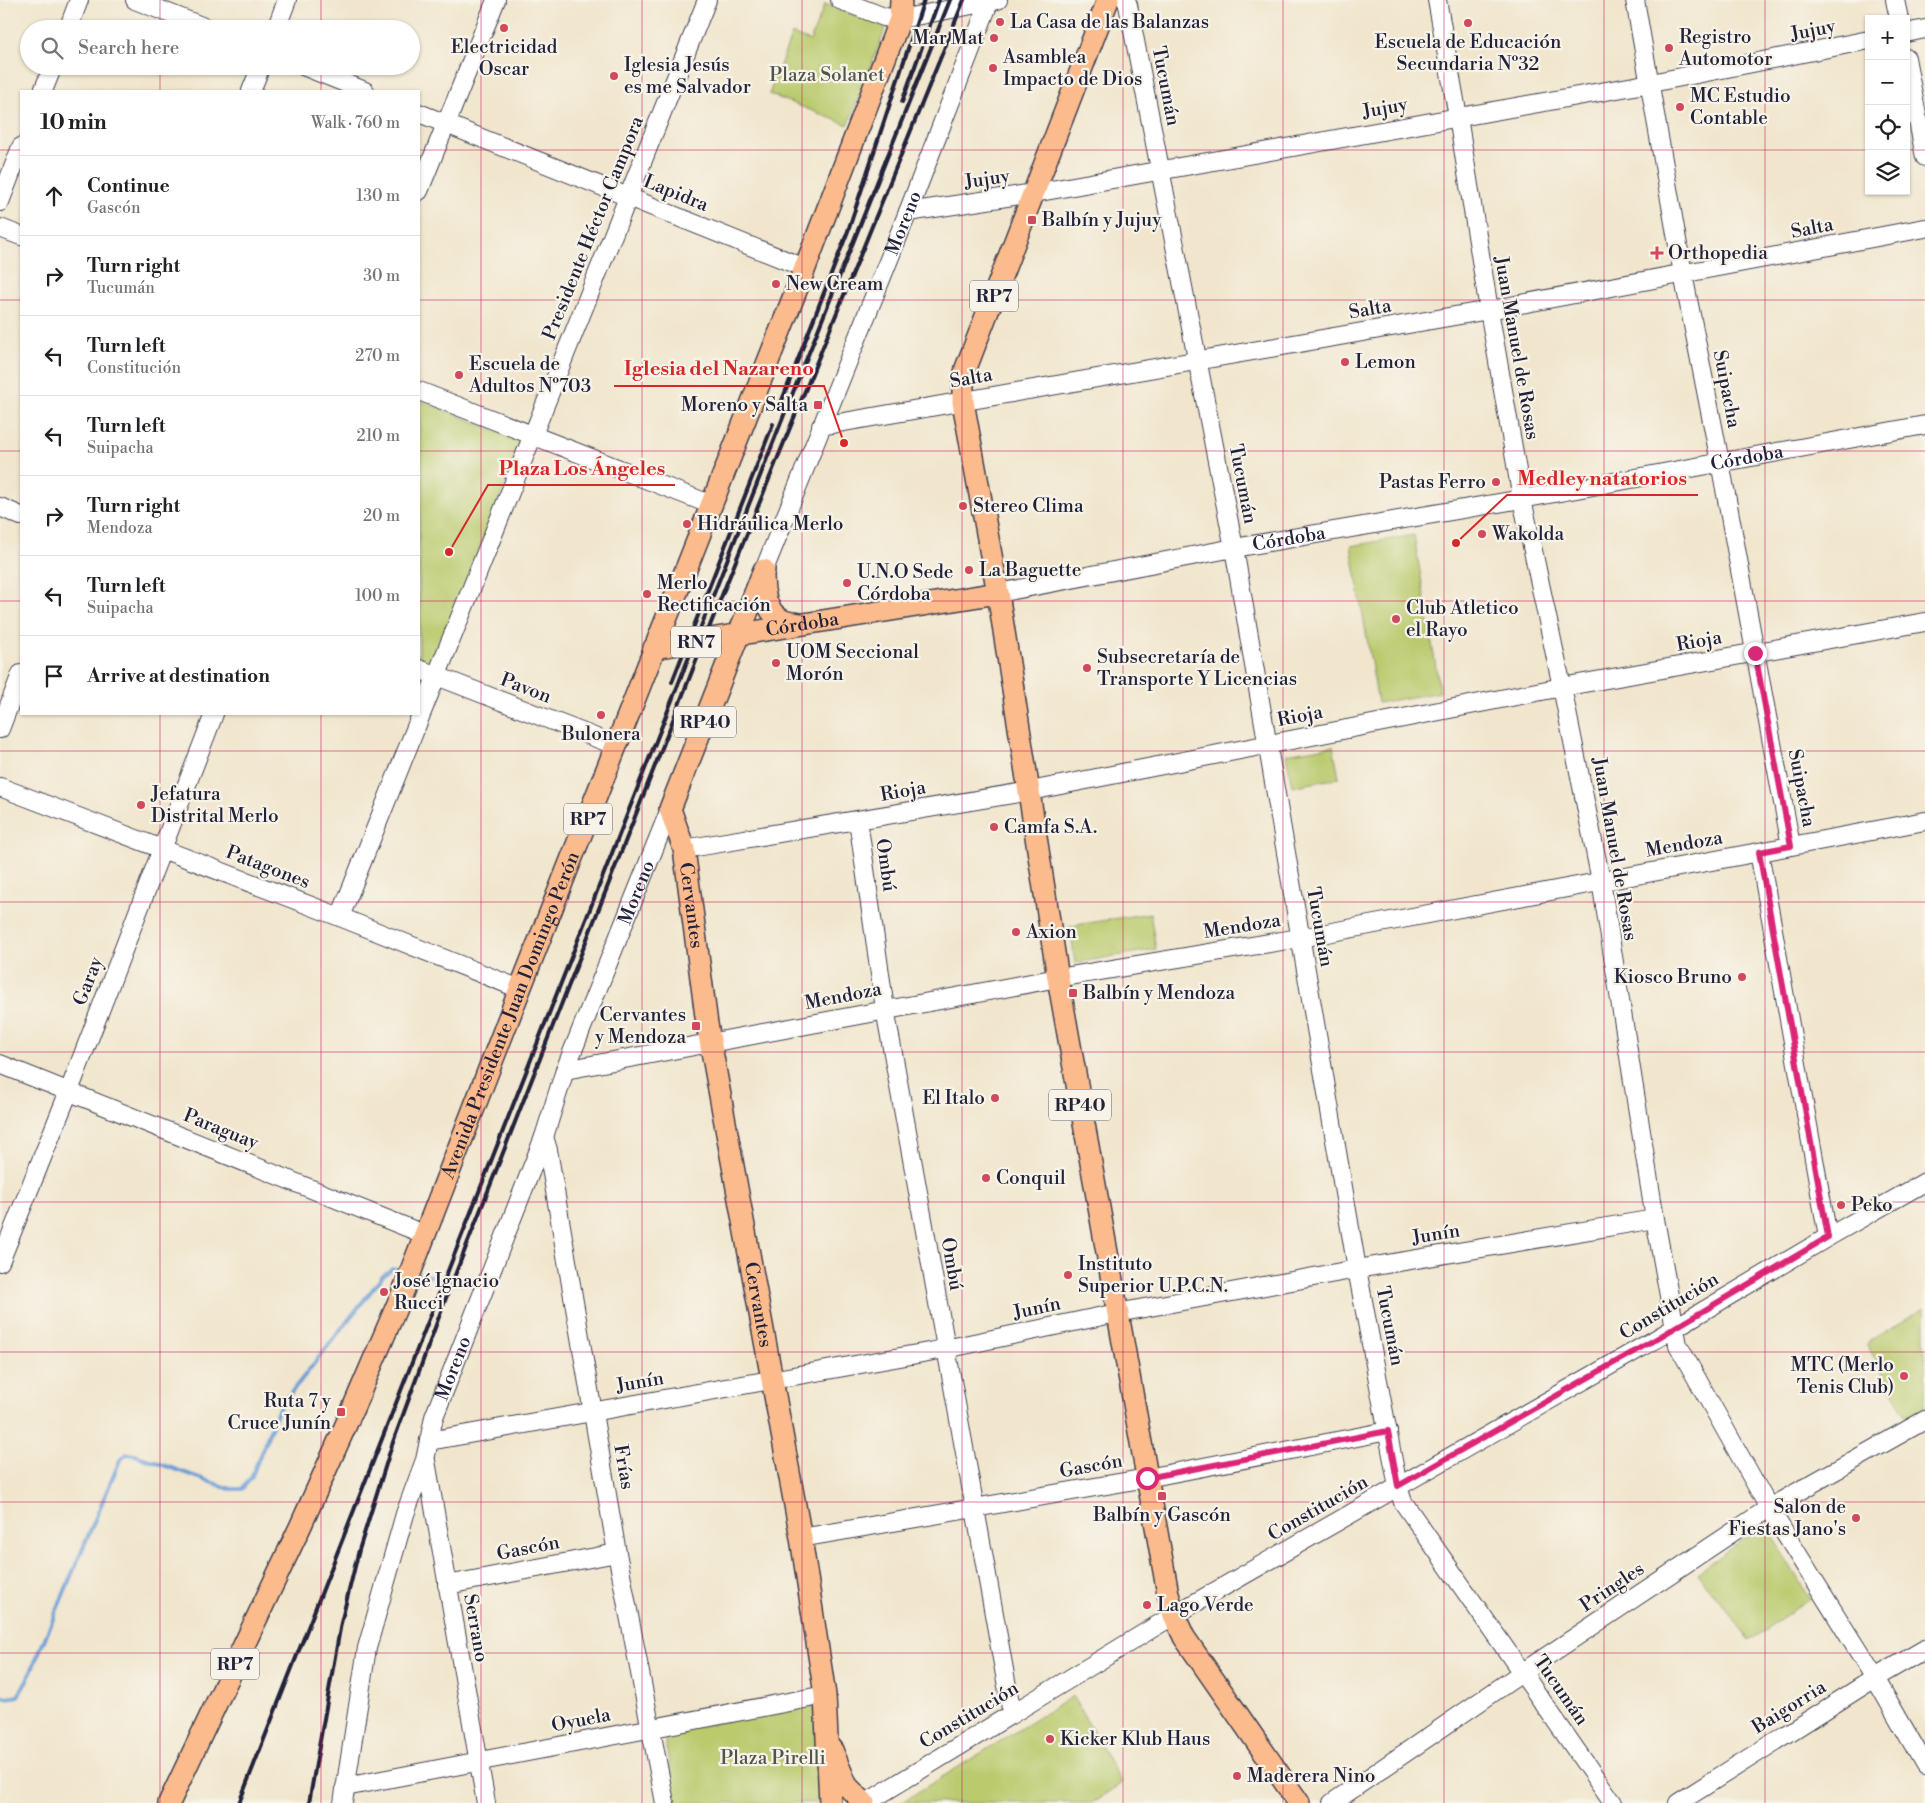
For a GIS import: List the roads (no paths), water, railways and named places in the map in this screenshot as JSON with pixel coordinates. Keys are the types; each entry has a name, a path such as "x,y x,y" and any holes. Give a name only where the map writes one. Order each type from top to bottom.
{"main road":[{"name":"RP7","path":"998,593 963,402 963,382 966,368 1108,0"},
{"name":"Avenida Presidente Juan Domingo Perón","path":"169,1803 346,1427 402,1294 520,989 805,268 900,10"},
{"path":"764,570 763,591 770,608 783,621 800,624"},
{"name":"Moreno","path":"670,810 764,570"},
{"name":"Córdoba","path":"654,648 998,593"},
{"name":"RP40","path":"998,593 1058,978 1168,1594 1174,1615 1184,1637 1299,1803"},
{"name":"Cervantes","path":"670,810 684,849 710,1042 801,1538 824,1695 830,1803"},
{"path":"827,1738 847,1786 865,1803"}],"street":[{"path":"71,20 79,0"},
{"path":"136,0 186,20"},
{"path":"279,20 287,0"},
{"path":"420,189 496,0"},
{"name":"Presidente Héctor Campora","path":"340,917 707,0"},
{"path":"840,0 884,17 900,10 993,0"},
{"name":"Moreno","path":"764,570 993,0"},
{"name":"Tucumán","path":"1126,0 1234,548 1357,1269 1398,1486 1403,1502 1613,1803"},
{"name":"Juan Manuel de Rosas","path":"1437,0 1522,499 1562,687 1600,881 1655,1219 1678,1345 1769,1508 1875,1678 1925,1765"},
{"name":"Suipacha","path":"1635,0 1651,83 1682,274 1720,462 1791,846"},
{"path":"1896,0 1898,15"},
{"path":"1910,32 1925,29"},
{"name":"Jujuy","path":"908,212 1034,193 1651,83 1865,41"},
{"path":"1906,60 1925,158"},
{"path":"43,90 49,75"},
{"path":"251,90 257,75"},
{"path":"325,75 363,90"},
{"name":"Lapidra","path":"420,113 805,268"},
{"path":"0,202 20,150"},
{"path":"0,228 20,236"},
{"name":"Salta","path":"821,426 1489,310 1925,228"},
{"path":"420,391 712,505"},
{"name":"Córdoba","path":"998,593 1234,548 1522,499 1925,425"},
{"path":"0,507 20,516"},
{"name":"Rioja","path":"684,849 1030,791 1562,687 1925,622"},
{"name":"Pavon","path":"420,669 617,746"},
{"path":"0,729 20,677"},
{"name":"Garay","path":"0,1262 69,1090 160,849 214,715"},
{"name":"Patagones","path":"0,787 340,917 520,989"},
{"name":"Moreno","path":"344,1795 367,1648 405,1514 426,1460 434,1417 544,1137 565,1070 670,810"},
{"name":"Ombú","path":"858,820 886,1009 945,1349 1012,1714"},
{"name":"Mendoza","path":"565,1070 1058,978 1300,938 1925,821"},
{"path":"1759,852 1828,1237"},
{"name":"Paraguay","path":"0,1064 69,1090 426,1235"},
{"name":"Frías","path":"544,1137 548,1150 617,1553 665,1803"},
{"name":"Constitución","path":"865,1803 1174,1615 1925,1182"},
{"name":"Junín","path":"429,1441 945,1349 1117,1313 1357,1269 1655,1219"},
{"name":"Pringles","path":"1332,1803 1523,1672 1769,1508 1925,1420"},
{"name":"Gascón","path":"801,1538 1147,1478 1388,1431"},
{"name":"Serrano","path":"426,1460 486,1803"},
{"name":"Gascón","path":"447,1585 617,1553"},
{"name":"Baigorria","path":"1678,1803 1875,1678 1925,1649"},
{"name":"Oyuela","path":"344,1795 478,1761 824,1695"}],"waterway":[{"path":"0,1696 8,1698 18,1696 27,1681 120,1460 127,1454 135,1455 230,1489 242,1489 251,1478 279,1408 383,1276 392,1269 403,1271"},
{"path":"416,1275 431,1276 458,1284 468,1282"}],"railway":[{"path":"781,403 848,231 924,0"},
{"path":"902,102 939,0"},
{"path":"239,1803 784,415 950,0"},
{"path":"309,1803 341,1623 359,1550 392,1445 444,1303 724,590 964,0"},
{"path":"672,682 773,424"}],"place":[{"name":"La Casa de las Balanzas","path":"1000,22"},
{"name":"Escuela de Educación Secundaria Nº32","path":"1468,23"},
{"name":"Electricidad Oscar","path":"504,28"},
{"name":"Mar Mat","path":"994,38"},
{"name":"Registro Automotor","path":"1669,48"},
{"name":"Asamblea Impacto de Dios","path":"993,68"},
{"name":"Iglesia Jesús es me Salvador","path":"614,76"},
{"name":"MC Estudio Contable","path":"1680,107"},
{"name":"Balbín y Jujuy","path":"1032,220"},
{"name":"Orthopedia","path":"1657,253"},
{"name":"New Cream","path":"776,284"},
{"name":"Lemon","path":"1345,362"},
{"name":"Escuela de Adultos Nº703","path":"459,375"},
{"name":"Moreno y Salta","path":"818,405"},
{"name":"Iglesia del Nazareno","path":"844,443"},
{"name":"Pastas Ferro","path":"1496,482"},
{"name":"Stereo Clima","path":"963,506"},
{"name":"Hidráulica Merlo","path":"687,524"},
{"name":"Wakolda","path":"1482,534"},
{"name":"Medley natatorios","path":"1456,543"},
{"name":"Plaza Los Ángeles","path":"449,552"},
{"name":"La Baguette","path":"969,570"},
{"name":"U.N.O Sede Córdoba","path":"847,583"},
{"name":"Merlo Rectificación","path":"647,594"},
{"name":"Club Atletico el Rayo","path":"1396,619"},
{"name":"UOM Seccional Morón","path":"776,663"},
{"name":"Subsecretaría de Transporte Y Licencias","path":"1087,668"},
{"name":"Bulonera","path":"601,715"},
{"name":"Jefatura Distrital Merlo","path":"141,805"},
{"name":"Camfa S.A.","path":"994,827"},
{"name":"Axion","path":"1016,932"},
{"name":"Kiosco Bruno","path":"1742,977"},
{"name":"Balbín y Mendoza","path":"1073,993"},
{"name":"Cervantes y Mendoza","path":"696,1026"},
{"name":"El Italo","path":"995,1098"},
{"name":"Conquil","path":"986,1178"},
{"name":"Peko","path":"1841,1205"},
{"name":"Instituto Superior U.P.C.N.","path":"1068,1275"},
{"name":"José Ignacio Rucci","path":"384,1292"},
{"name":"MTC (Merlo Tenis Club)","path":"1904,1376"},
{"name":"Ruta 7 y Cruce Junín","path":"341,1412"},
{"name":"Balbín y Gascón","path":"1162,1496"},
{"name":"Salon de Fiestas Jano's","path":"1856,1518"},
{"name":"Lago Verde","path":"1147,1605"},
{"name":"Kicker Klub Haus","path":"1050,1739"},
{"name":"Maderera Nino","path":"1237,1776"}],"park label":[{"name":"Plaza Solanet","path":"827,75"},
{"name":"Plaza Pirelli","path":"773,1758"}]}
